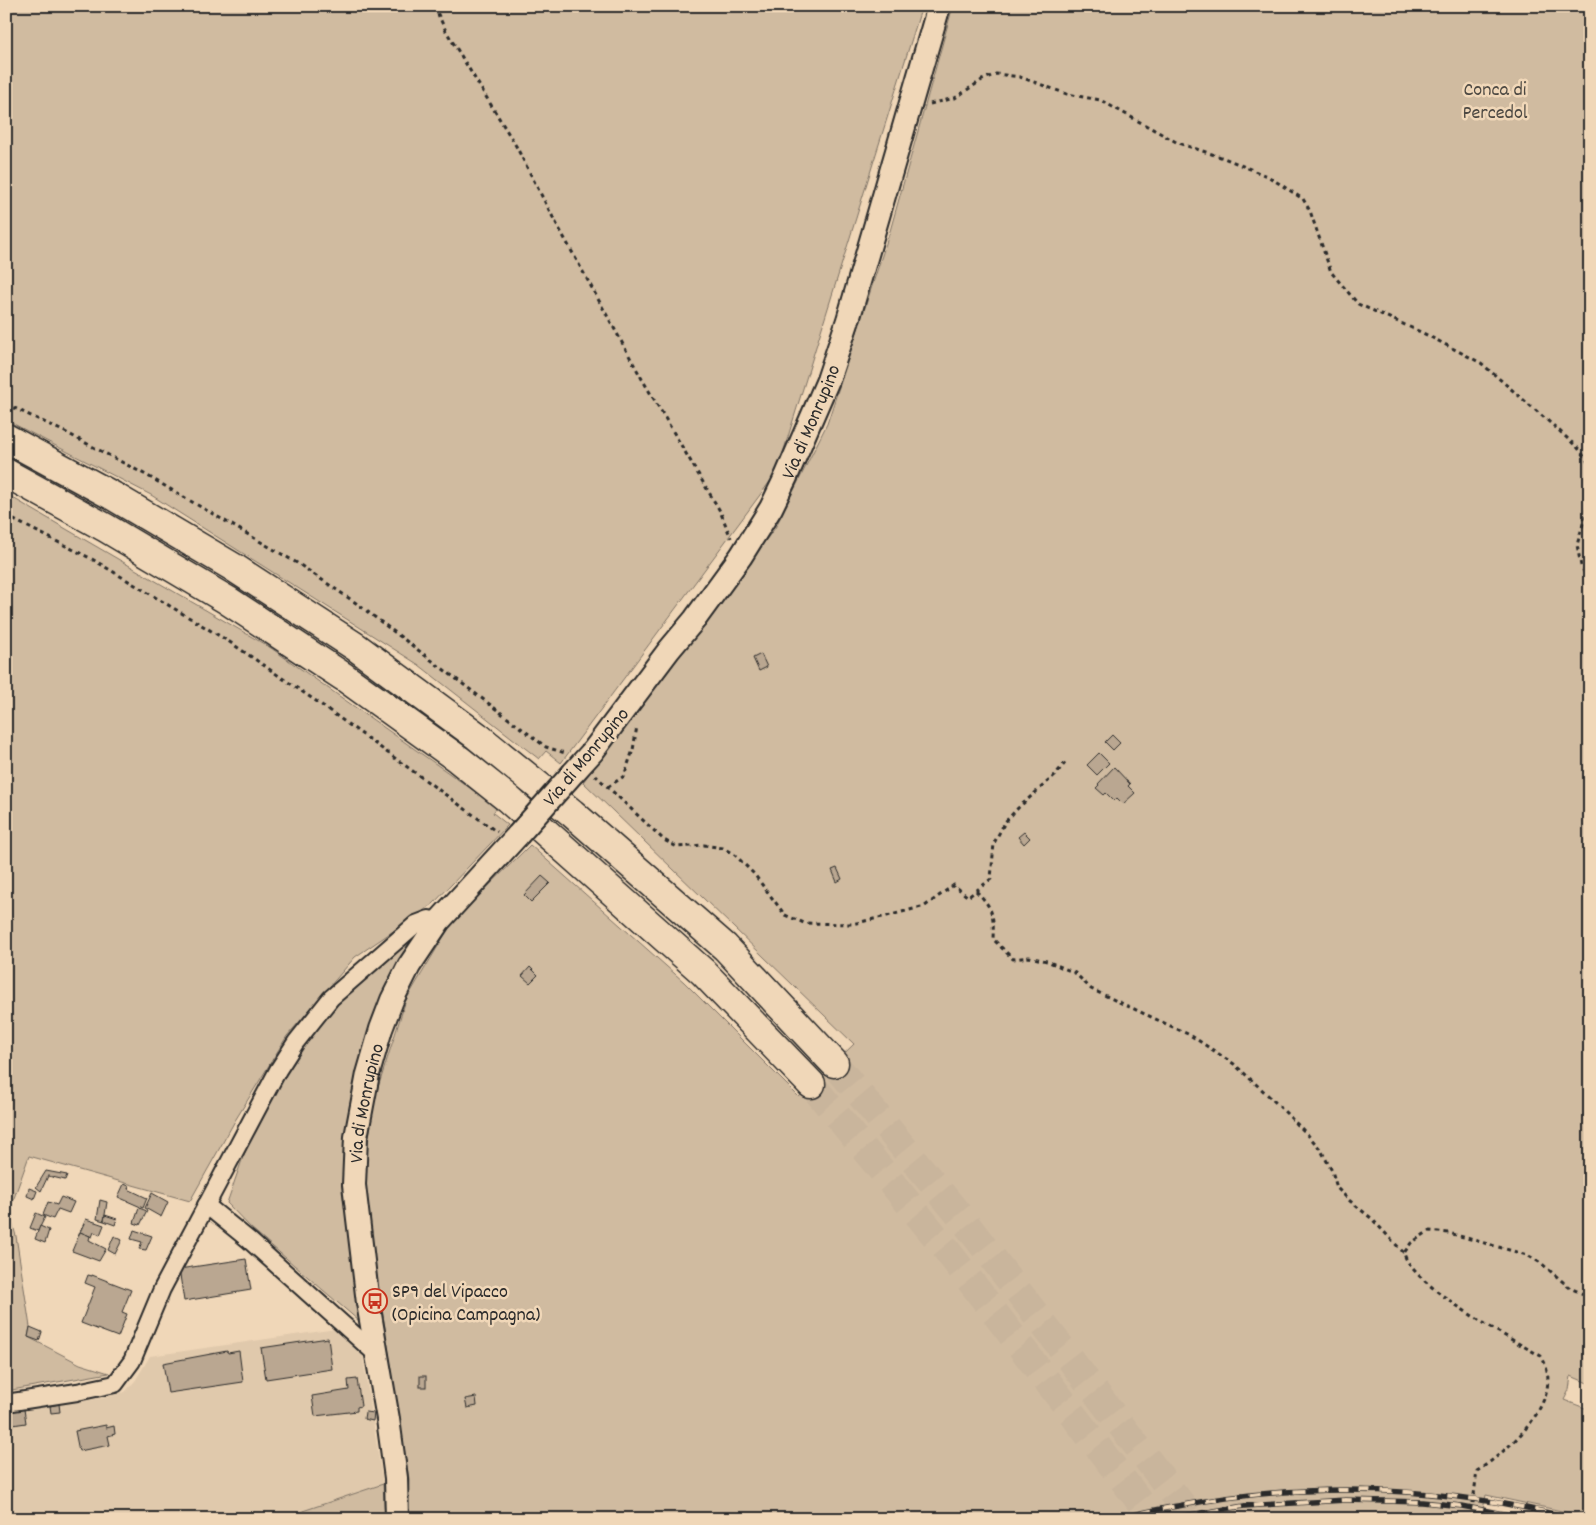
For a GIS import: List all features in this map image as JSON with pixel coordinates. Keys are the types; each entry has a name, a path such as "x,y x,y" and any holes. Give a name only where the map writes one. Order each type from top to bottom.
{"highway":[{"path":"6,438 113,496 233,567 356,647 477,736 572,813 725,947 834,1063"},
{"path":"6,473 106,528 227,600 344,677 458,759 514,804 703,972 811,1084"}],"main road":[{"name":"Via di Monrupino","path":"397,1519 396,1478 368,1303 354,1185 356,1137 368,1074 392,1000 410,966 439,921 583,762 695,619 741,556 770,508 786,477 828,380 863,271 938,6"}],"street":[{"path":"6,1403 115,1384 132,1361 162,1289 278,1070 296,1042 331,998 416,924 429,919 439,921"},
{"path":"206,1205 249,1240 376,1354"}],"path":[{"path":"434,6 446,31 516,146 642,379 720,511 741,556"},
{"path":"908,110 955,98 982,80 996,74 1020,77 1067,94 1100,100 1178,143 1224,158 1270,177 1302,199 1310,211 1331,272 1358,304 1423,333 1481,363 1578,448 1590,465"},
{"path":"6,404 146,475 298,563 356,603 546,747 583,762 664,840 677,847 704,845 723,848 735,855 754,874 785,915 804,923 852,924 925,906 954,885 968,897 991,879 994,844 1005,822 1054,776 1066,762"},
{"path":"1590,492 1577,545 1581,566 1590,583"},
{"path":"6,516 92,559 228,641 316,700 479,818 514,839"},
{"path":"608,787 624,776 633,750 638,722 638,690"},
{"path":"976,891 988,903 993,916 993,939 1013,959 1029,957 1047,961 1075,973 1090,989 1190,1035 1234,1064 1307,1134 1321,1150 1332,1171 1337,1188 1404,1253 1406,1262 1431,1287 1488,1326 1541,1356 1546,1364 1548,1374 1545,1396 1540,1409 1531,1422 1505,1449 1477,1471 1471,1519"},
{"path":"1404,1253 1411,1243 1429,1231 1448,1233 1527,1255 1541,1263 1570,1288 1590,1297"}],"shaded area":[{"path":"336,1329 362,1352 383,1484 279,1519 6,1519 6,1411 103,1398 125,1392 135,1381 150,1356"}],"green space":[{"path":"6,6 922,6 777,472 561,763 546,751 539,759 419,665 151,495 6,420"},
{"name":"Conca di Percedol","path":"953,6 1590,6 1590,1384 1571,1376 1569,1390 1564,1400 1590,1410 1590,1517 1486,1495 1481,1519 407,1519 409,1479 362,1183 375,1097 406,1000 453,921 530,845 684,982 799,1097 854,1044 583,782 775,528 827,424 890,231"},
{"path":"6,494 271,648 497,807 493,813 508,825 433,904 355,957 287,1036 236,1119 190,1201 29,1156 9,1212 16,1236 30,1327 28,1337 80,1364 109,1373 6,1391"},
{"path":"420,932 361,1078 366,1327 251,1228 227,1203 243,1157 281,1074 331,1002"},
{"path":"383,1484 385,1519 279,1519"}],"building":[{"path":"761,654 767,667 759,671 753,658"},
{"path":"1112,735 1120,743 1113,750 1105,742"},
{"path":"1099,753 1109,763 1097,775 1087,765"},
{"path":"1114,767 1130,784 1128,786 1135,793 1123,804 1117,798 1114,801 1106,793 1104,795 1096,788"},
{"path":"1024,832 1030,838 1024,844 1018,837"},
{"path":"837,868 842,879 837,882 832,870"},
{"path":"542,876 550,883 531,902 524,895"},
{"path":"530,967 538,975 530,983 522,976"},
{"path":"46,1171 67,1175 65,1180 48,1176 41,1191 36,1187"},
{"path":"124,1184 129,1186 128,1189 147,1198 143,1208 118,1197"},
{"path":"29,1188 37,1191 34,1199 27,1196"},
{"path":"152,1193 168,1202 161,1217 145,1208"},
{"path":"61,1197 74,1202 69,1213 58,1209 53,1219 43,1215 48,1202 57,1205"},
{"path":"100,1200 107,1202 104,1221 97,1219"},
{"path":"139,1208 147,1211 140,1225 134,1223"},
{"path":"36,1213 45,1217 38,1231 30,1228"},
{"path":"105,1215 117,1219 115,1225 104,1221"},
{"path":"86,1219 104,1225 100,1235 94,1232 92,1237 80,1232"},
{"path":"40,1226 49,1230 45,1243 35,1239"},
{"path":"134,1230 152,1236 146,1250 139,1249 142,1242 131,1239"},
{"path":"80,1232 90,1236 89,1240 106,1249 99,1261 72,1251"},
{"path":"114,1236 122,1240 115,1254 108,1250"},
{"path":"246,1259 251,1290 184,1301 179,1269"},
{"path":"88,1275 131,1290 122,1312 127,1314 118,1337 81,1323 95,1287 85,1283"},
{"path":"30,1327 42,1332 39,1341 28,1337"},
{"path":"328,1338 332,1369 266,1379 261,1348"},
{"path":"227,1351 228,1353 239,1351 243,1382 168,1393 163,1363"},
{"path":"420,1376 426,1376 426,1387 420,1387"},
{"path":"357,1379 361,1406 357,1407 357,1411 315,1416 312,1396 349,1390 348,1380"},
{"path":"476,1397 477,1406 467,1408 465,1399"},
{"path":"59,1404 60,1412 51,1413 50,1406"},
{"path":"24,1409 26,1423 6,1426 6,1411"},
{"path":"365,1412 374,1413 373,1421 364,1419"},
{"path":"106,1425 106,1428 114,1426 115,1434 108,1436 110,1445 79,1451 75,1431"}],"tunnel":[{"path":"834,1063 964,1221 1193,1519"},
{"path":"811,1084 945,1248 1153,1519"}],"railway":[{"path":"1120,1519 1136,1514 1231,1497 1280,1492 1330,1490 1429,1494 1527,1508 1574,1519"},
{"path":"1166,1519 1244,1506 1346,1500 1422,1502 1462,1506 1529,1519"}],"place":[{"name":"SP9 del Vipacco (Opicina Campagna)","path":"375,1301"}]}
